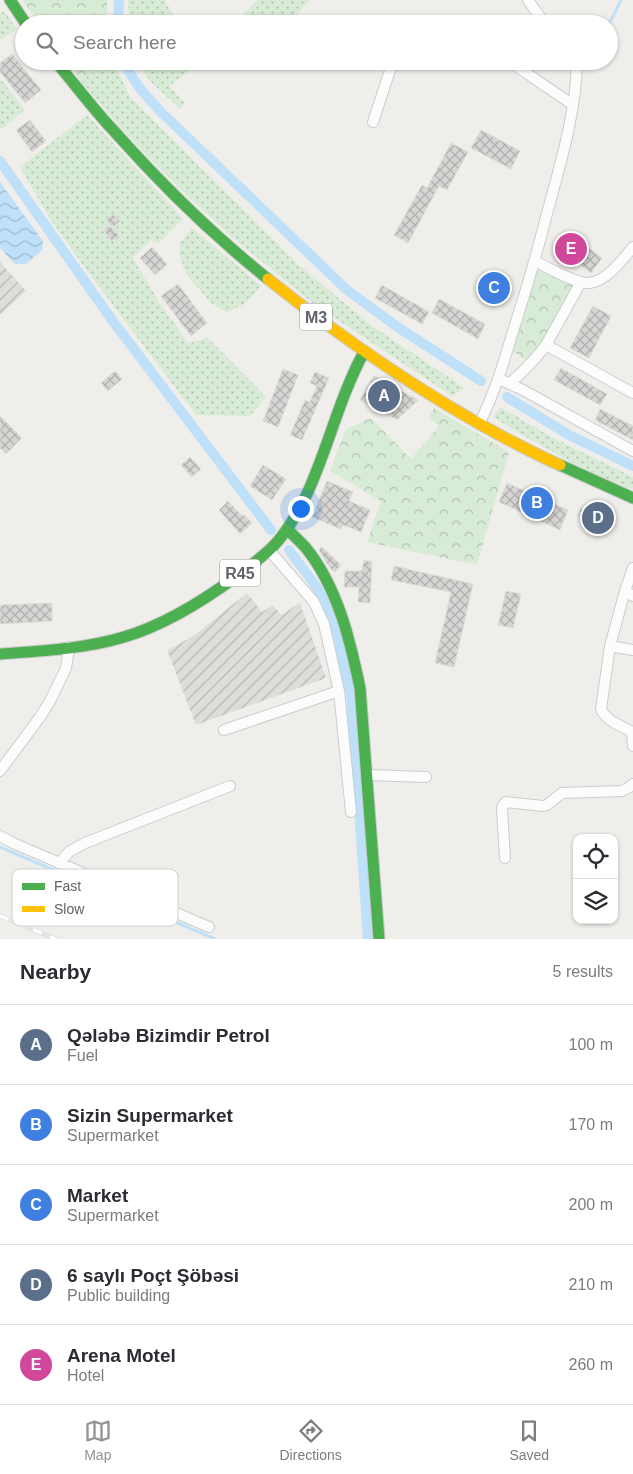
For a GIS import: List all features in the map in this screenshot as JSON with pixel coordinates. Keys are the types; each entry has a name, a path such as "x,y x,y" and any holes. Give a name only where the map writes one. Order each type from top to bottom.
{"main road":[{"path":"10,0 20,15"},
{"name":"M3","path":"62,70 127,145 197,216 272,283 364,352 479,424 580,476 633,498"},
{"name":"R45","path":"0,654 70,648 123,637 165,621 214,592 244,571 269,550 287,529 306,494 348,383 364,352"},
{"path":"287,529 307,549 317,563 333,593 353,651 360,688 379,939"}],"street":[{"path":"528,0 539,15"},
{"path":"373,122 390,70"},
{"path":"522,70 573,105"},
{"path":"479,424 491,400 498,380 535,261 567,137 573,105 576,70"},
{"path":"535,261 581,282 590,283 602,278 614,269 633,247"},
{"path":"509,384 531,364 546,345 581,282"},
{"path":"546,345 633,393"},
{"path":"498,380 509,384 633,450"},
{"path":"269,550 306,592 324,624 339,691 351,812"},
{"path":"633,568 629,593 610,646 601,708 602,713 607,718 633,732 633,746"},
{"path":"610,646 633,650"},
{"path":"0,771 50,701 66,668 70,648"},
{"path":"224,730 339,691"},
{"path":"367,775 426,777"},
{"path":"505,858 502,809 506,802 543,806 562,794 622,791 633,784"},
{"path":"59,863 70,851 85,842 230,786"},
{"path":"0,836 73,869"},
{"path":"178,914 209,927"}],"shaded area":[{"path":"0,262 26,291 0,315"},
{"path":"247,593 262,612 273,605 281,615 300,603 326,678 196,725 167,650 196,634"}],"green space":[{"path":"22,0 107,0 108,15 33,15"},
{"path":"128,0 164,0 173,15 129,15"},
{"path":"257,0 310,0 297,15 243,15"},
{"path":"4,11 15,26 15,30 0,40 0,14"},
{"path":"73,70 96,70 81,81"},
{"path":"96,70 117,70 130,97 300,266 372,326 465,388 452,396 314,304 232,237 178,187 127,135 81,81"},
{"path":"142,70 190,70 169,86 185,103 180,109 150,81"},
{"path":"0,78 25,110 0,130"},
{"path":"87,115 183,219 159,243 151,240 133,258 159,302 188,343 208,338 266,397 250,416 196,415 50,219 20,167"},
{"path":"192,228 261,286 242,305 226,312 211,303 186,274 179,254 180,243"},
{"path":"538,270 573,285 542,343 527,361 511,350"},
{"path":"501,407 551,437 633,477 633,489 579,466 493,417"},
{"path":"434,408 509,452 477,565 367,542 381,501 330,471 346,429 371,418 411,459 439,426 429,417"}],"water":[{"path":"0,182 43,241 42,250 26,264 15,264 0,248"}],"building":[{"path":"12,54 15,58 15,70 25,70 41,90 25,103 0,72 0,63"},
{"path":"30,120 46,141 32,152 16,130"},
{"path":"481,130 520,151 511,169 471,148"},
{"path":"451,143 468,152 447,190 439,186 408,243 394,235 422,185 427,188"},
{"path":"113,214 120,221 113,227 107,220"},
{"path":"110,226 119,235 112,241 104,231"},
{"path":"571,235 602,258 591,273 561,250"},
{"path":"152,247 167,264 155,275 140,258"},
{"path":"178,284 207,323 191,336 161,296"},
{"path":"382,285 429,312 422,324 375,298"},
{"path":"439,299 485,324 478,339 432,313"},
{"path":"593,306 611,316 589,358 570,348"},
{"path":"561,368 607,394 600,405 554,380"},
{"path":"283,369 298,375 278,427 263,421"},
{"path":"115,371 122,379 108,391 101,383"},
{"path":"315,372 329,378 302,440 290,435 305,400 310,402 317,386 310,383"},
{"path":"374,376 418,400 397,420 360,400"},
{"path":"600,409 633,426 633,440 595,420"},
{"path":"0,416 22,438 6,454 0,448"},
{"path":"190,457 201,469 192,477 181,465"},
{"path":"263,465 286,479 272,500 250,486"},
{"path":"327,481 353,492 349,501 370,510 361,532 343,525 341,529 312,517"},
{"path":"507,483 568,510 560,530 499,502"},
{"path":"228,501 242,516 244,515 252,523 240,534 219,510"},
{"path":"581,508 607,518 604,526 578,516"},
{"path":"322,547 341,565 335,572 330,568 319,550"},
{"path":"364,560 372,562 370,603 358,602 359,587 344,587 345,571 362,571"},
{"path":"394,566 473,584 454,667 435,663 451,592 391,580"},
{"path":"506,591 521,594 513,628 498,625"},
{"path":"52,603 52,621 0,624 0,605"}],"waterway":[{"path":"118,15 119,0"},
{"path":"614,15 621,0"},
{"path":"128,70 135,82 161,112 347,290 396,326 481,381"},
{"path":"0,161 112,320 271,530"},
{"path":"507,397 569,435 633,466"},
{"path":"289,550 326,602 333,622 351,694 368,939"},
{"path":"0,847 51,869"},
{"path":"178,923 215,939"}],"railway":[{"path":"0,916 12,921"},
{"path":"24,926 56,939"}],"traffic: fast":[{"path":"10,0 20,15"},
{"path":"62,70 106,123 169,190 227,245 268,279"},
{"path":"0,654 78,647 109,641 139,632 169,619 197,603 237,576 263,555 286,531 306,496 347,387 364,352"},
{"path":"560,465 633,498"},
{"path":"287,529 306,548 327,580 347,633 356,670 360,688 379,939"}],"traffic: slow":[{"path":"268,279 325,323 413,384 474,421 560,465"}],"place":[{"name":"Arena Motel","path":"571,249"},
{"name":"Market","path":"494,288"},
{"name":"Qələbə Bizimdir Petrol","path":"384,396"},
{"name":"Sizin Supermarket","path":"537,503"},
{"name":"6 saylı Poçt Şöbəsi","path":"598,518"}]}
